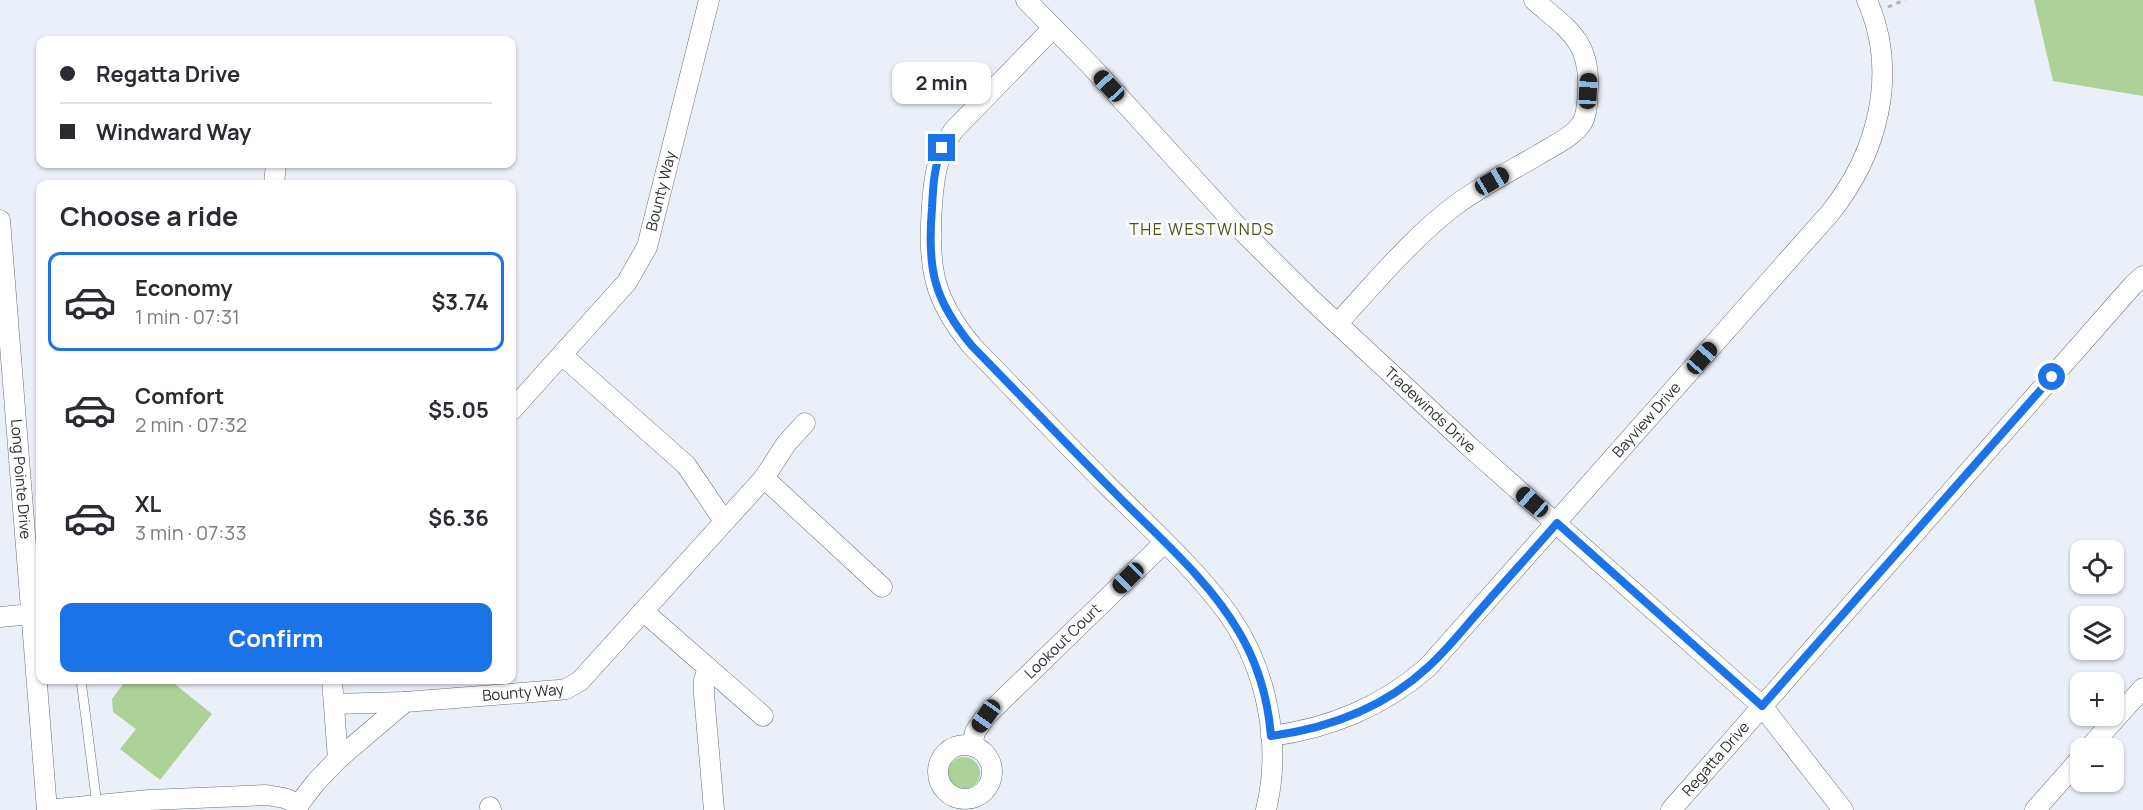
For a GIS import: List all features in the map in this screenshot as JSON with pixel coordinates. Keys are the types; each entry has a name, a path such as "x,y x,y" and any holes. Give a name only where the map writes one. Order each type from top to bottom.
{"street":[{"name":"Bounty Way","path":"516,406 627,282 647,247 709,0"},
{"name":"Tradewinds Drive","path":"1026,0 1091,66 1235,224 1337,324 1471,448 1762,706 1843,810"},
{"path":"1337,324 1406,250 1443,215 1477,190 1570,135 1583,122 1587,105 1588,78 1585,53 1574,36 1534,0"},
{"name":"Bayview Drive","path":"1271,736 1317,728 1346,718 1380,702 1406,685 1435,660 1830,213 1851,184 1865,159 1874,135 1881,100 1880,46 1873,13 1876,4"},
{"path":"1053,28 953,131 945,143 936,164 932,198 930,248 934,277 942,303 949,316 972,346 1164,543 1216,599 1241,634 1265,694 1271,736 1270,782 1266,810"},
{"name":"Long Pointe Drive","path":"0,220 32,492 36,639"},
{"name":"Regatta Drive","path":"1671,810 2143,276"},
{"path":"562,355 686,465 723,521"},
{"name":"Bounty Way","path":"334,704 405,702 566,689 580,681 764,478 786,444 805,423"},
{"path":"764,478 882,587"},
{"name":"Lookout Court","path":"972,746 975,732 986,716 1164,543"},
{"path":"643,611 763,716"},
{"path":"0,617 35,623"},
{"path":"708,668 704,680 704,694 714,810"},
{"name":"Long Pointe Drive","path":"39,684 47,810"},
{"path":"332,684 338,759"},
{"path":"2098,738 2143,688"},
{"path":"47,810 149,800 266,795 284,798 299,807 316,782 338,759 405,702"},
{"path":"2035,810 2070,770"}],"lane":[{"path":"82,684 97,805"}],"path":[{"path":"1876,4 1905,0"}],"green space":[{"path":"2034,0 2143,0 2143,96 2053,81"},
{"path":"123,684 177,684 212,714 160,780 120,749 136,729 113,712 112,699"},
{"path":"964,757 975,762 980,773 975,784 964,789 953,784 948,773 953,762"}],"district":[{"name":"THE WESTWINDS","path":"1202,229"}],"route":[{"path":"942,148 934,177 930,248 936,284 949,316 972,346 1146,523 1216,599 1241,634 1250,653 1265,694 1271,736 1317,728 1339,721 1400,690 1435,660 1557,523 1762,706 2052,377"}]}
